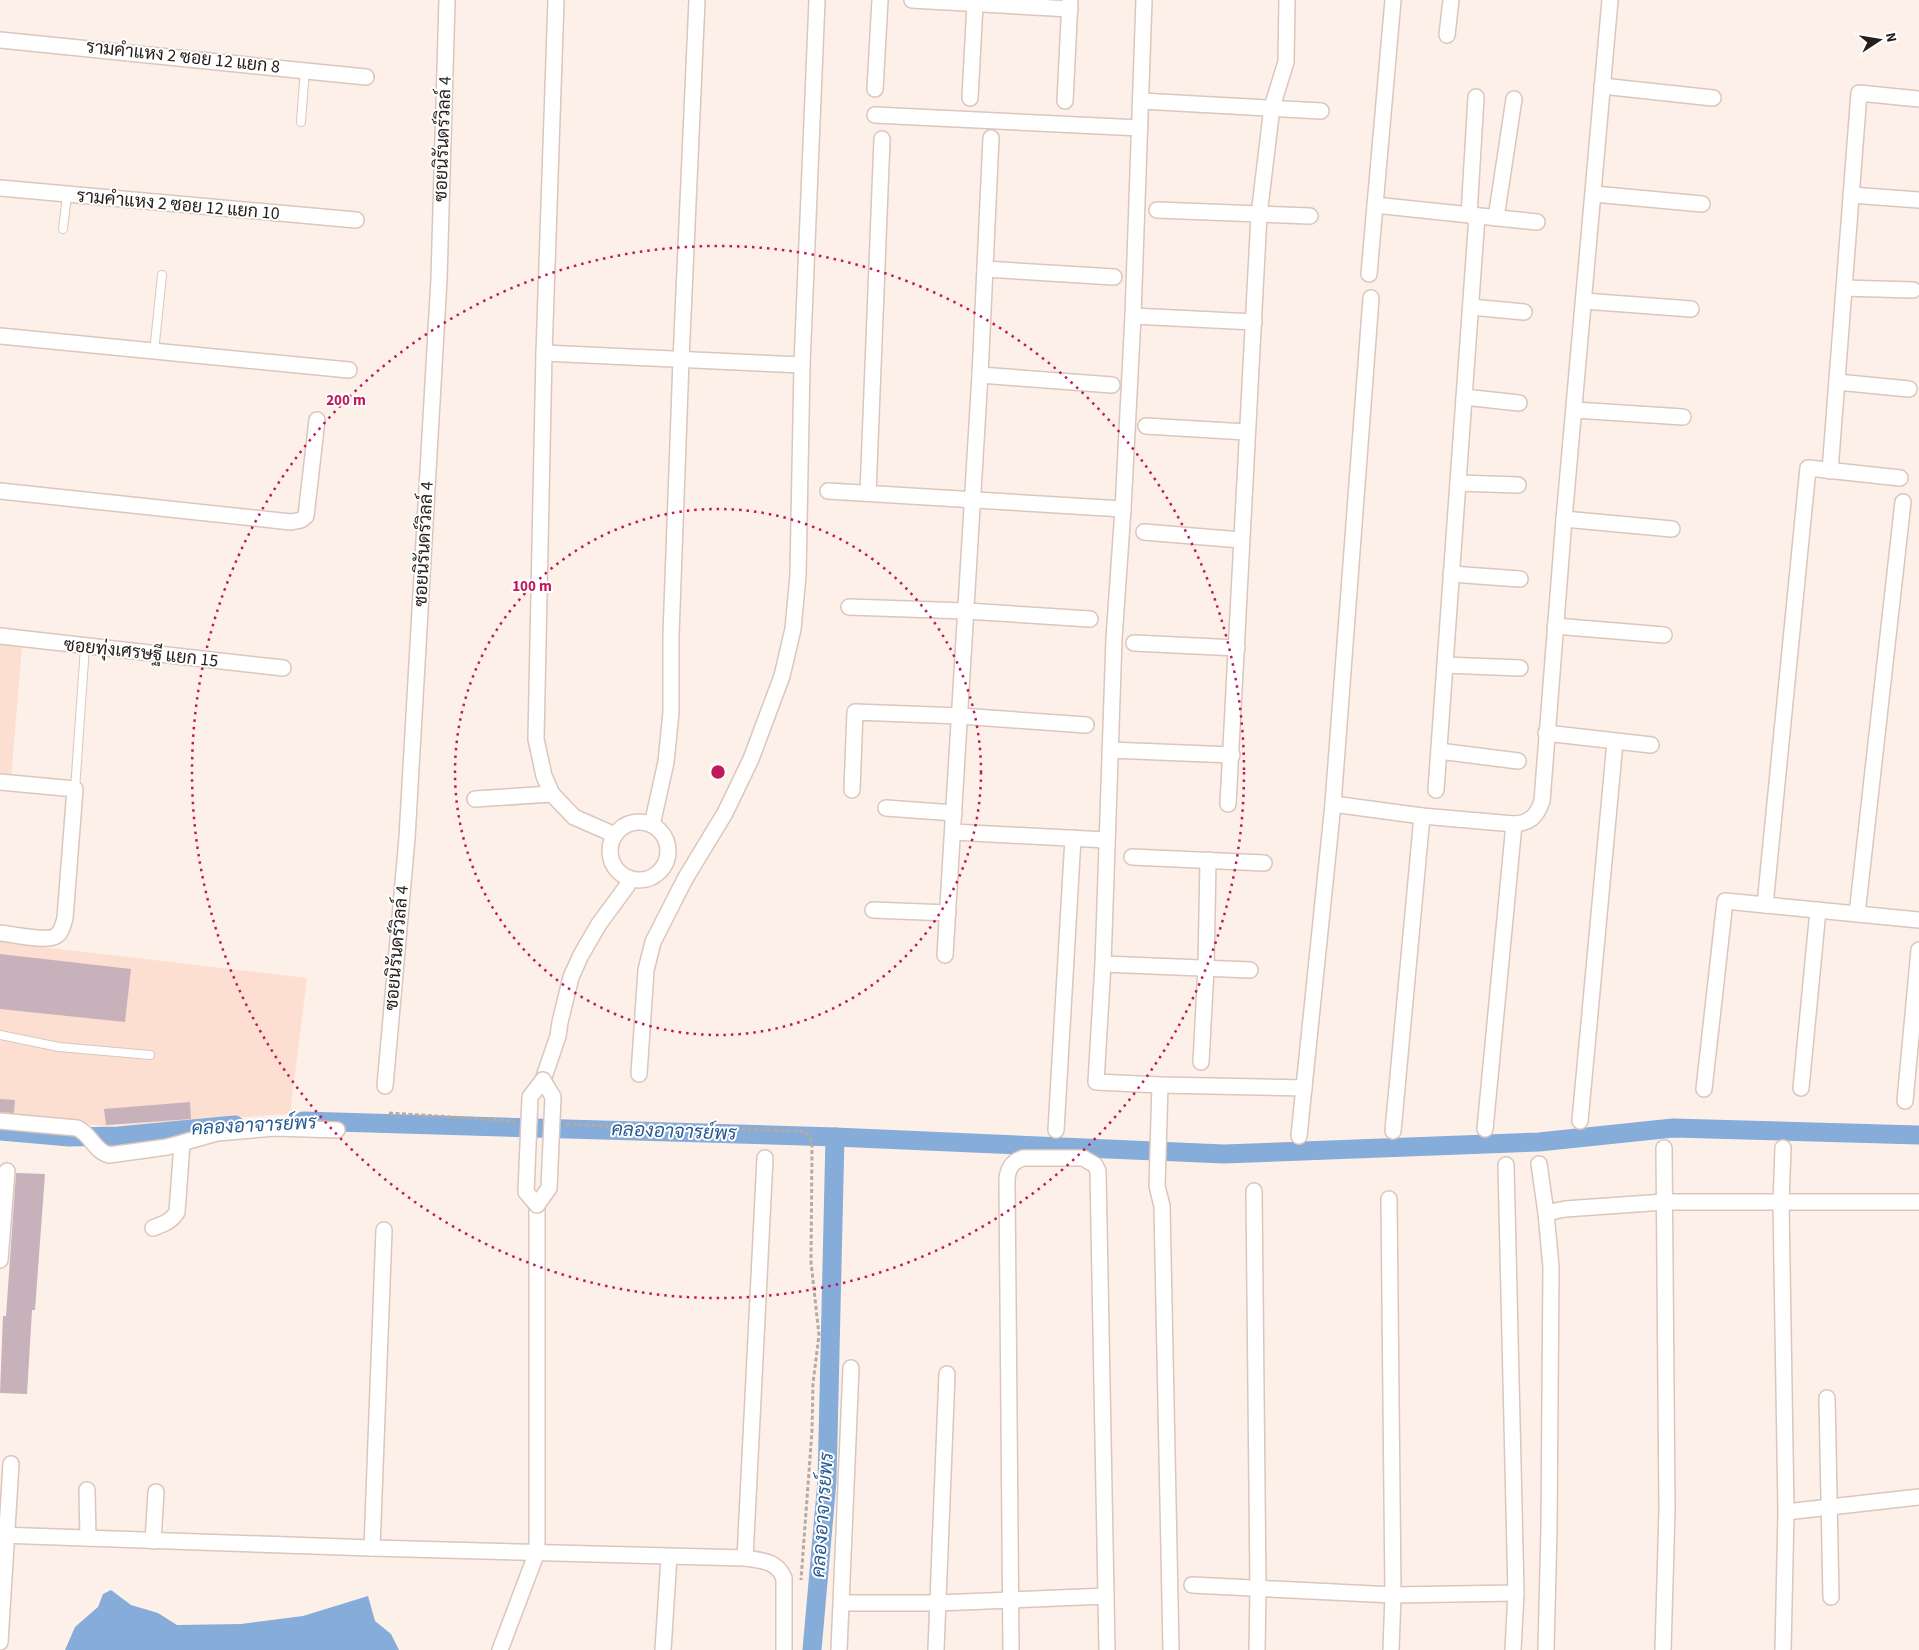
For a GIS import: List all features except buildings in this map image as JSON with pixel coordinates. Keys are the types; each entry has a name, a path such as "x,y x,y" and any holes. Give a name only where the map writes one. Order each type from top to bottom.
{"street":[{"name":"ซอยนิรันดร์วิลล์ 4","path":"384,1086 407,838 438,308 447,0"},
{"path":"556,0 544,353 536,729 539,756 544,776 552,794 574,817 615,835"},
{"path":"652,826 666,762 671,712 671,635 681,360 697,0"},
{"path":"639,1074 648,957 658,929 685,879 725,813 750,759 782,676 793,629 798,575 802,365 817,0"},
{"path":"876,89 880,0"},
{"path":"912,0 975,4 1070,5 1064,101"},
{"path":"1144,0 1134,316 1114,639 1103,964 1096,1082 1304,1088"},
{"path":"1228,804 1232,755 1246,432 1259,215 1272,107 1286,62 1286,0"},
{"path":"1369,274 1393,0"},
{"path":"1447,35 1451,0"},
{"path":"1332,804 1422,816 1514,824 1524,823 1532,819 1539,811 1542,801 1564,519 1610,0"},
{"path":"970,98 975,4"},
{"name":"รามคำแหง 2 ซอย 12 แยก 8","path":"0,40 366,77"},
{"path":"1602,86 1713,98"},
{"path":"1830,471 1859,93 1919,99"},
{"path":"1436,790 1470,307 1476,96"},
{"path":"1496,218 1514,99"},
{"path":"1141,101 1321,110"},
{"path":"875,115 1140,128"},
{"path":"944,955 980,375 991,138"},
{"path":"868,493 882,139"},
{"name":"รามคำแหง 2 ซอย 12 แยก 10","path":"0,188 356,220"},
{"path":"1594,194 1702,204"},
{"path":"1851,195 1919,200"},
{"path":"1375,205 1537,222"},
{"path":"1157,210 1310,216"},
{"path":"984,269 1114,277"},
{"path":"1844,288 1913,290"},
{"path":"1299,1136 1332,804 1371,298"},
{"path":"1584,301 1691,309"},
{"path":"1470,307 1524,312"},
{"path":"1134,316 1254,322"},
{"path":"0,336 349,370"},
{"path":"544,353 802,365"},
{"path":"980,375 1112,385"},
{"path":"1837,382 1909,389"},
{"path":"1464,398 1519,403"},
{"path":"1575,410 1683,417"},
{"path":"0,490 291,522 301,520 306,516 317,420"},
{"path":"1146,426 1246,432"},
{"path":"1765,905 1808,468 1900,478"},
{"path":"1458,482 1518,486"},
{"path":"828,491 1123,509"},
{"path":"1857,914 1903,502"},
{"path":"1564,519 1672,529"},
{"path":"1144,532 1241,540"},
{"path":"1451,574 1520,580"},
{"path":"849,607 1090,620"},
{"path":"1555,626 1664,635"},
{"name":"ซอยทุ่งเศรษฐี แยก 15","path":"0,636 283,668"},
{"path":"1134,643 1237,648"},
{"path":"1445,665 1520,668"},
{"path":"852,790 855,712 960,716 1086,725"},
{"path":"1546,733 1651,745"},
{"path":"1580,1121 1615,742"},
{"path":"1110,750 1232,755"},
{"path":"1439,751 1518,761"},
{"path":"0,782 75,789 65,918 61,930 54,937 47,938 0,933"},
{"path":"475,798 552,794"},
{"path":"886,808 954,813"},
{"path":"1393,1131 1422,816"},
{"path":"636,822 644,822 652,826 664,837 668,854 661,870 654,876 638,880 629,878 615,868 610,851 615,835 628,824 636,822"},
{"path":"1486,1129 1514,824"},
{"path":"953,832 1106,840"},
{"path":"1056,1130 1073,838"},
{"path":"1132,857 1264,863"},
{"path":"1201,1062 1206,968 1208,860"},
{"path":"666,862 685,879"},
{"path":"537,1205 526,1192 530,1097 543,1080 558,1036 561,1014 571,977 590,939 627,886 629,878"},
{"path":"1704,1089 1725,901 1919,920"},
{"path":"873,910 948,913"},
{"path":"1802,1088 1818,910"},
{"path":"1905,1101 1919,950"},
{"path":"1103,964 1250,970"},
{"path":"500,1650 536,1552 537,1205 549,1188 554,1097 543,1080"},
{"path":"1160,1085 1157,1186 1162,1206 1171,1650"},
{"path":"0,1121 70,1127 87,1134 101,1153 116,1154 182,1144 217,1134 275,1128 337,1130"},
{"path":"153,1228 167,1223 174,1218 177,1212 182,1144"},
{"path":"1663,1650 1667,1510 1664,1148"},
{"path":"1783,1148 1781,1203 1786,1512 1783,1650"},
{"path":"745,1558 765,1158"},
{"path":"1011,1650 1007,1174 1015,1160 1023,1158 1083,1158 1095,1165 1098,1172 1107,1650"},
{"path":"1539,1164 1551,1267 1546,1650"},
{"path":"1506,1165 1516,1593 1513,1650"},
{"path":"0,1260 7,1171"},
{"path":"1254,1191 1257,1650"},
{"path":"1389,1199 1392,1650"},
{"path":"1546,1213 1565,1209 1664,1202 1919,1202"},
{"path":"372,1548 384,1230"},
{"path":"839,1650 851,1368"},
{"path":"936,1650 947,1374"},
{"path":"1827,1398 1831,1597"},
{"path":"0,1642 4,1535 11,1464"},
{"path":"87,1490 88,1538"},
{"path":"153,1541 156,1492"},
{"path":"1786,1512 1919,1497"},
{"path":"4,1535 372,1548 745,1558 773,1564 781,1570 784,1578 784,1650"},
{"path":"663,1650 669,1557"},
{"path":"1192,1585 1393,1595 1516,1593"},
{"path":"842,1603 937,1604 1010,1599 1106,1596"}],"lane":[{"path":"301,122 305,70"},
{"path":"63,230 67,195"},
{"path":"154,352 162,276"},
{"path":"75,789 85,647"},
{"path":"0,1035 59,1047 150,1055"}],"path":[{"path":"389,1113 523,1121"},
{"path":"563,1123 641,1128 803,1131 810,1136 812,1141 811,1262 819,1335 813,1383 812,1431 801,1584"}],"shaded area":[{"path":"0,644 22,647 11,779 0,778"},
{"path":"0,942 307,978 290,1114 106,1126 0,1118"}],"water":[{"path":"111,1590 131,1605 158,1613 177,1625 241,1624 303,1616 368,1596 375,1621 391,1634 399,1650 65,1650 75,1627 98,1607 103,1594"}],"waterway":[{"name":"คลองอาจารย์พร","path":"303,1121 835,1137 827,1481 812,1650"},
{"name":"คลองอาจารย์พร","path":"0,1131 69,1137 118,1136 235,1125"},
{"path":"835,1137 1224,1154 1539,1142 1673,1128 1919,1135"}]}
